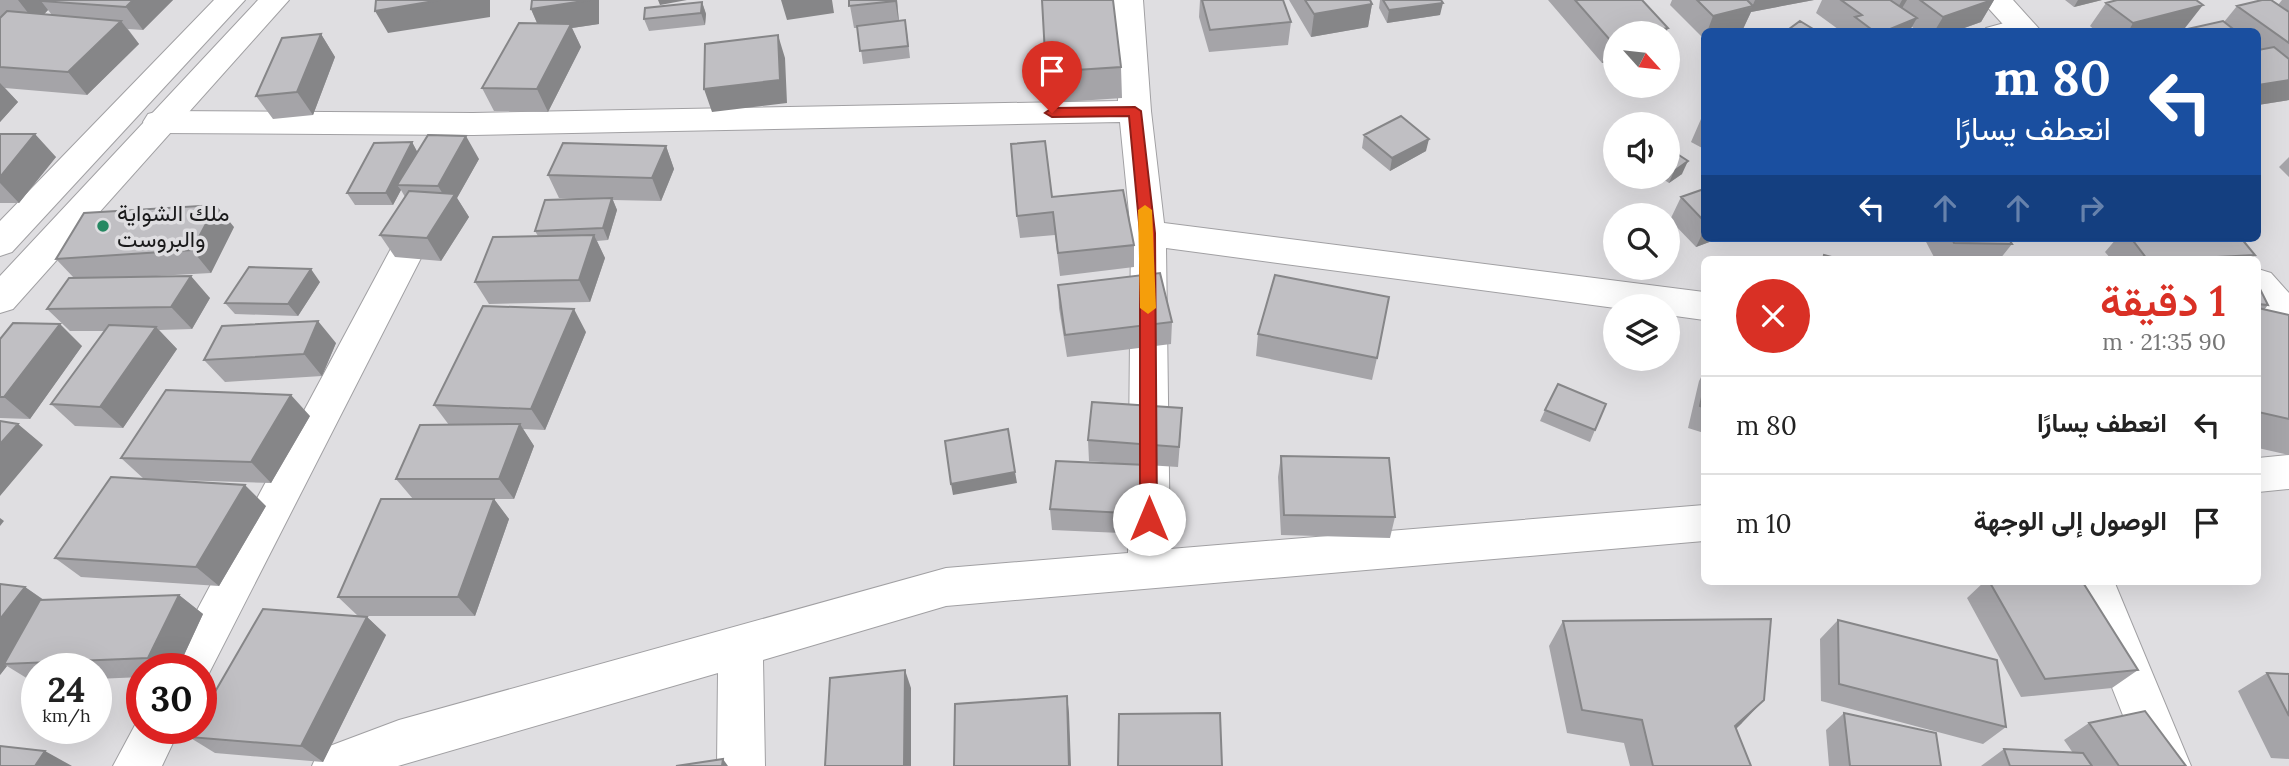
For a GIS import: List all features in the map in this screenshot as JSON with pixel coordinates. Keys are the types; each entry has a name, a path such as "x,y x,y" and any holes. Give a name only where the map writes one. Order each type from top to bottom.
{"street":[{"path":"0,243 230,0"},
{"path":"0,299 159,122 274,0"},
{"path":"1128,0 1135,111 1148,233 1149,570"},
{"path":"1996,0 2012,28"},
{"path":"159,122 473,124 1135,111"},
{"path":"196,653 473,124"},
{"path":"1148,233 1701,306"},
{"path":"2261,285 2288,315"},
{"path":"2261,475 2289,472"},
{"path":"336,766 399,743 946,587 1701,523"},
{"path":"2094,585 2167,766"},
{"path":"740,644 741,766"},
{"path":"137,766 149,744"}],"building":[{"path":"42,0 133,0 126,7"},
{"path":"376,0 440,0 375,11"},
{"path":"532,0 590,0 531,9"},
{"path":"849,0 895,0 895,1 849,6"},
{"path":"1042,0 1113,0 1121,67 1046,72"},
{"path":"1202,0 1283,0 1291,22 1210,30"},
{"path":"1305,0 1370,0 1372,4 1314,14"},
{"path":"1383,0 1441,0 1443,3 1389,10"},
{"path":"1575,0 1642,0 1662,21 1603,21 1603,32"},
{"path":"1697,0 1747,0 1753,6 1713,16"},
{"path":"1841,0 1890,0 1917,18 1893,28 1870,28 1855,17 1862,15"},
{"path":"1920,0 1992,0 1943,17"},
{"path":"2117,0 2196,0 2203,5 2133,23 2106,3"},
{"path":"2271,0 2289,12 2289,43 2237,6"},
{"path":"702,2 701,13 644,19 645,8"},
{"path":"7,11 121,21 68,72 0,67 0,18"},
{"path":"905,20 908,46 860,51 857,26"},
{"path":"1800,21 1811,28 1790,28"},
{"path":"2223,21 2232,28 2192,28"},
{"path":"519,23 571,24 537,89 482,88"},
{"path":"321,34 297,92 256,96 282,38"},
{"path":"778,35 780,80 704,89 705,44"},
{"path":"2274,47 2289,59 2289,80 2261,85 2261,49"},
{"path":"1401,116 1429,139 1392,158 1364,135"},
{"path":"0,134 35,134 0,177"},
{"path":"428,135 466,136 438,186 397,185"},
{"path":"1045,141 1052,197 1123,190 1134,245 1058,253 1053,212 1017,216 1011,144"},
{"path":"412,142 386,193 347,193 374,143"},
{"path":"563,143 666,146 652,178 548,175"},
{"path":"1680,156 1688,161 1680,167"},
{"path":"1701,190 1701,218 1681,197"},
{"path":"409,191 455,194 427,238 380,235"},
{"path":"612,198 603,228 535,231 545,200"},
{"path":"216,205 192,250 56,259 84,213"},
{"path":"594,235 579,280 475,282 493,237"},
{"path":"2011,242 2012,244 1954,243"},
{"path":"2134,242 2244,242 2255,255 2236,256 2145,256"},
{"path":"249,267 311,269 288,304 225,303"},
{"path":"1160,273 1172,322 1065,335 1058,285"},
{"path":"1275,275 1389,297 1377,358 1258,334"},
{"path":"191,276 171,307 47,309 69,278"},
{"path":"2261,291 2268,305 2261,304"},
{"path":"483,306 574,309 531,409 434,405"},
{"path":"2261,309 2289,315 2289,419 2261,413"},
{"path":"318,321 304,354 204,360 222,326"},
{"path":"13,323 60,324 4,397 0,397 0,339"},
{"path":"109,325 156,327 100,407 51,404"},
{"path":"1558,384 1606,404 1595,430 1545,410"},
{"path":"166,390 291,395 251,462 121,458"},
{"path":"1092,402 1182,408 1179,447 1088,440"},
{"path":"0,421 18,424 0,444"},
{"path":"520,424 499,479 396,479 420,425"},
{"path":"1008,429 1015,472 951,484 945,441"},
{"path":"1281,456 1389,458 1395,517 1284,515"},
{"path":"1056,461 1147,465 1144,514 1050,509"},
{"path":"111,477 245,485 196,567 55,558"},
{"path":"381,499 494,499 458,597 338,597"},
{"path":"0,584 25,587 0,619"},
{"path":"1991,585 2085,585 2138,670 2045,679"},
{"path":"179,595 150,653 126,653 126,659 112,660 112,653 21,653 21,663 4,664 40,600"},
{"path":"263,609 367,617 301,746 217,739 217,688"},
{"path":"1771,619 1764,700 1735,726 1751,766 1653,766 1642,720 1582,710 1563,621"},
{"path":"1838,620 1997,660 2006,727 1839,684"},
{"path":"905,670 904,766 825,766 830,678"},
{"path":"2267,673 2289,674 2289,716"},
{"path":"1067,696 1069,766 954,766 955,704"},
{"path":"2145,711 2186,766 2119,766 2089,723"},
{"path":"1220,713 1222,766 1118,766 1119,714"},
{"path":"1844,713 1936,733 1941,766 1850,766"},
{"path":"0,746 45,751 35,766 0,766"},
{"path":"2004,749 2083,753 2092,766 2010,766"},
{"path":"723,759 722,766 676,766"}],"slow traffic":[{"path":"1145,210 1148,233 1148,308"}],"place":[{"name":"ملك الشواية والبروست","path":"103,226"}],"route":[{"path":"1052,113 1135,111 1148,233 1149,519"}]}
